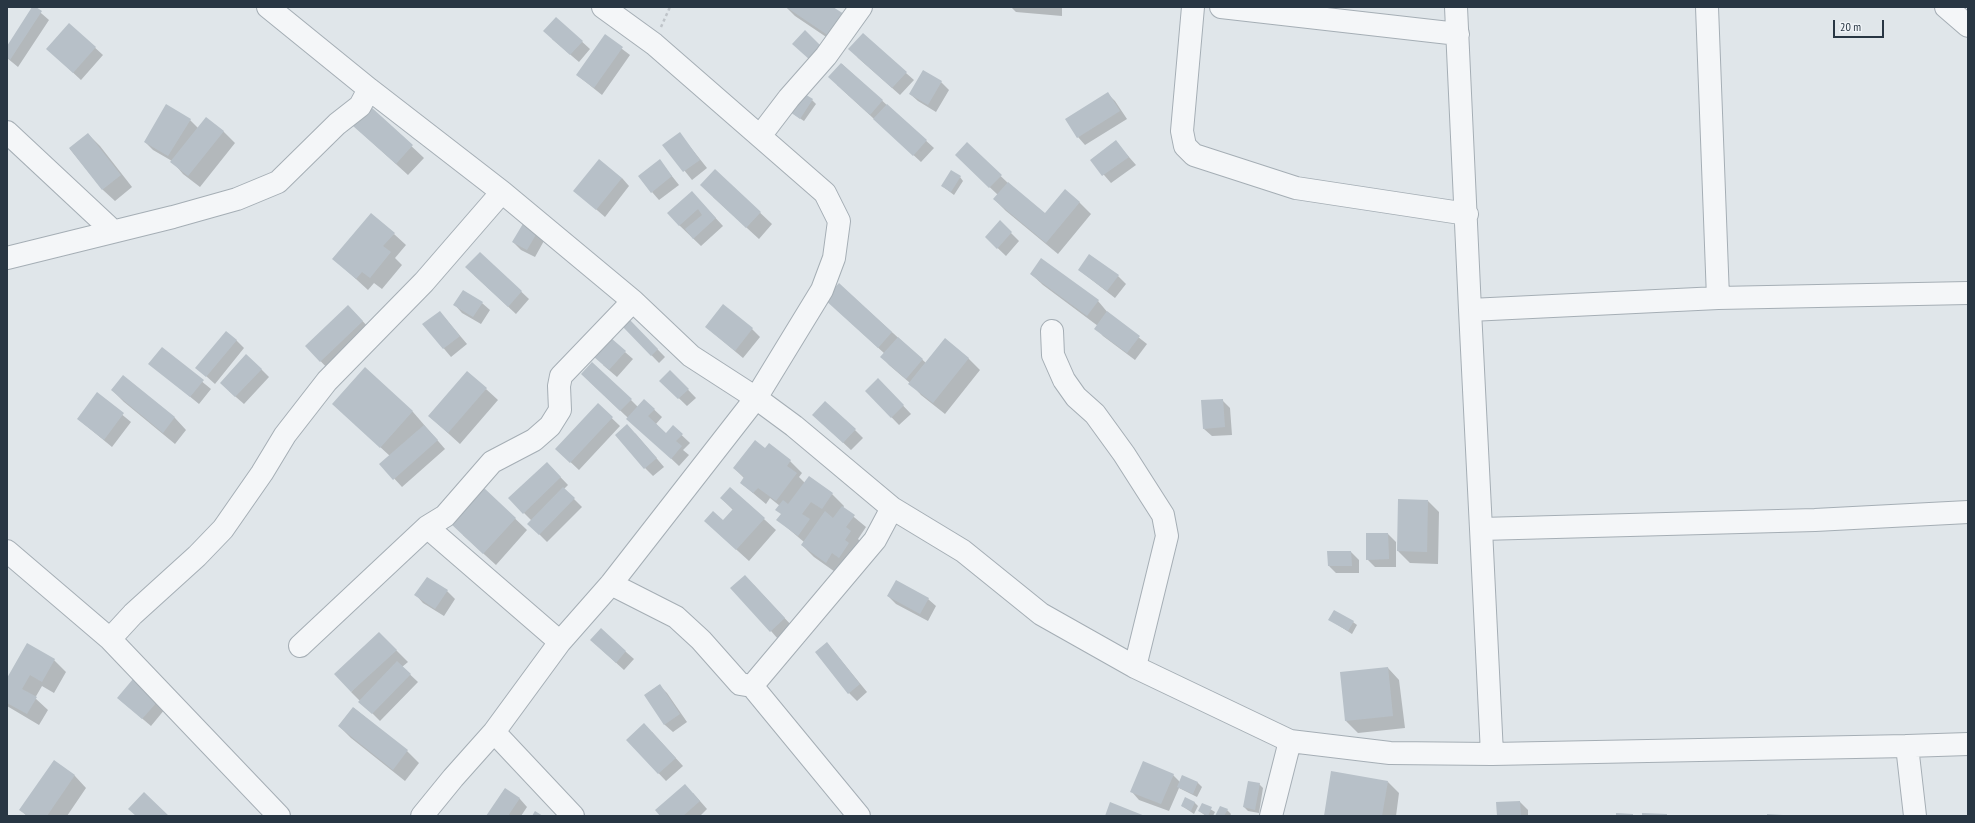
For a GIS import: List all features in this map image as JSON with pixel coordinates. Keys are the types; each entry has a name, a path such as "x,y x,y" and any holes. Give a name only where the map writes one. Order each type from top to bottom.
{"street":[{"path":"268,7 369,89 502,192 633,301 691,356 756,398 794,426 892,508 963,551 1041,614 1135,667 1290,741 1390,753 1492,754 1968,744"},
{"path":"422,816 494,732 560,642 610,584 756,398 822,290 834,258 839,221 825,192 654,44 603,7"},
{"path":"760,136 789,98 826,56 861,7"},
{"path":"1193,7 1182,131 1184,146 1194,155 1296,188 1467,214"},
{"path":"1221,7 1458,34"},
{"path":"1456,7 1492,754"},
{"path":"1707,7 1718,298"},
{"path":"1946,7 1968,26"},
{"path":"7,258 173,217 237,199 278,182 337,124 360,106 369,89"},
{"path":"7,132 113,231"},
{"path":"110,639 132,614 197,556 223,529 262,473 285,435 327,381 424,282 502,192"},
{"path":"1470,310 1718,298 1968,293"},
{"path":"300,646 426,527 445,516 492,462 534,440 550,426 560,410 558,386 561,376 633,301"},
{"path":"1052,331 1053,355 1064,380 1076,397 1095,414 1124,454 1163,515 1167,536 1135,667"},
{"path":"752,686 875,540 892,508"},
{"path":"1481,529 1815,520 1968,512"},
{"path":"426,527 560,642"},
{"path":"7,551 110,639 279,816"},
{"path":"610,584 676,617 701,640 740,684 752,686 850,812"},
{"path":"494,732 573,816"},
{"path":"1271,816 1290,741"},
{"path":"1907,746 1915,816"}],"building":[{"path":"32,7 36,7 42,11 10,60 7,57 7,46"},
{"path":"786,7 833,7 844,14 829,36"},
{"path":"556,17 583,41 570,55 543,31"},
{"path":"69,23 96,47 73,73 46,49"},
{"path":"805,30 822,47 810,60 792,44"},
{"path":"863,33 907,72 892,88 848,49"},
{"path":"605,34 623,47 594,88 576,75"},
{"path":"841,63 883,100 870,115 828,77"},
{"path":"923,70 942,81 928,105 909,94"},
{"path":"1108,92 1120,111 1077,138 1065,119"},
{"path":"803,93 813,99 800,119 790,112"},
{"path":"166,104 191,119 168,156 144,142"},
{"path":"887,104 927,140 913,156 873,119"},
{"path":"371,107 413,145 396,164 353,126"},
{"path":"206,117 224,131 188,176 170,162"},
{"path":"680,132 700,160 683,172 662,145"},
{"path":"88,133 121,175 102,190 69,148"},
{"path":"1116,140 1129,157 1102,176 1090,160"},
{"path":"967,142 1002,175 989,188 955,155"},
{"path":"599,159 622,178 596,210 573,191"},
{"path":"660,159 672,176 651,193 638,176"},
{"path":"715,169 761,212 746,228 700,185"},
{"path":"951,170 961,176 951,192 941,186"},
{"path":"1008,182 1045,213 1065,189 1080,202 1046,243 993,199"},
{"path":"692,191 716,218 693,239 685,229 702,215 698,209 679,226 667,213"},
{"path":"371,213 395,233 383,246 391,252 370,278 362,272 356,279 332,259"},
{"path":"1000,220 1012,232 997,249 985,237"},
{"path":"524,222 538,231 527,250 512,242"},
{"path":"480,252 522,291 508,307 465,267"},
{"path":"1089,254 1119,275 1107,291 1078,270"},
{"path":"1041,258 1099,300 1087,316 1030,274"},
{"path":"839,283 892,332 878,348 824,299"},
{"path":"463,290 483,302 473,317 453,305"},
{"path":"723,304 753,328 735,351 705,327"},
{"path":"348,305 363,321 320,362 305,346"},
{"path":"440,311 460,336 443,349 422,324"},
{"path":"1107,311 1140,336 1127,353 1094,329"},
{"path":"630,320 658,349 651,356 623,327"},
{"path":"226,331 237,340 206,377 195,368"},
{"path":"898,337 923,359 906,379 880,357"},
{"path":"611,338 626,351 609,370 594,357"},
{"path":"945,338 969,358 933,403 908,384"},
{"path":"162,347 204,380 190,397 148,364"},
{"path":"246,354 262,369 235,397 220,383"},
{"path":"592,362 632,399 620,411 581,374"},
{"path":"365,367 413,411 380,448 332,404"},
{"path":"670,370 689,389 678,399 659,381"},
{"path":"467,371 487,388 448,433 428,416"},
{"path":"123,375 175,417 163,433 111,390"},
{"path":"878,378 904,405 891,418 865,391"},
{"path":"97,392 124,413 104,440 77,419"},
{"path":"644,399 655,409 648,416 666,433 673,425 683,434 676,441 682,446 671,459 626,419"},
{"path":"1223,399 1225,427 1203,429 1201,400"},
{"path":"825,401 856,429 843,443 812,415"},
{"path":"598,403 613,417 570,463 555,449"},
{"path":"627,424 657,458 644,469 615,435"},
{"path":"424,425 438,440 393,480 379,464"},
{"path":"755,440 765,448 769,443 791,460 787,466 797,473 776,501 758,488 753,493 740,483 744,477 733,468"},
{"path":"547,462 561,477 523,514 508,498"},
{"path":"809,476 833,493 822,509 811,502 802,514 810,519 798,536 776,520 781,514 775,510 783,500 788,504"},
{"path":"483,487 516,518 483,554 450,523"},
{"path":"563,487 575,498 539,535 527,524"},
{"path":"730,487 765,518 736,550 704,521 713,511 723,520 733,509 720,498"},
{"path":"1398,499 1428,500 1427,552 1397,551"},
{"path":"842,506 855,515 846,527 851,531 845,540 849,543 839,558 832,553 826,563 801,545 825,511 833,518"},
{"path":"1366,533 1388,533 1389,559 1366,560"},
{"path":"1327,551 1351,551 1352,566 1328,566"},
{"path":"745,575 785,618 770,632 730,588"},
{"path":"427,577 448,590 435,609 414,595"},
{"path":"896,580 929,598 920,614 887,596"},
{"path":"1334,610 1354,621 1348,631 1328,620"},
{"path":"601,628 626,651 616,663 590,640"},
{"path":"379,632 397,650 351,692 334,674"},
{"path":"827,642 860,684 848,694 815,652"},
{"path":"27,643 55,659 42,682 30,675 22,689 37,697 27,714 7,703 7,678"},
{"path":"397,661 411,674 372,714 358,702"},
{"path":"1388,667 1393,716 1345,721 1340,672"},
{"path":"133,679 158,701 142,719 117,698"},
{"path":"660,684 680,714 664,725 644,695"},
{"path":"353,707 408,750 393,770 338,726"},
{"path":"644,723 676,758 658,774 626,740"},
{"path":"54,760 75,775 47,816 28,816 19,810"},
{"path":"1143,761 1174,774 1161,804 1130,792"},
{"path":"1331,771 1388,781 1382,816 1324,816"},
{"path":"1182,775 1198,782 1193,794 1177,787"},
{"path":"1248,781 1260,783 1255,810 1243,807"},
{"path":"685,784 700,801 683,816 660,816 655,810"},
{"path":"505,788 520,798 508,816 486,816"},
{"path":"144,792 169,816 136,816 128,809"},
{"path":"1185,797 1195,802 1191,811 1181,806"},
{"path":"1520,801 1521,816 1497,816 1496,802"},
{"path":"1110,802 1145,816 1105,816"},
{"path":"1202,803 1212,807 1208,816 1198,811"},
{"path":"1220,806 1228,809 1224,816 1215,816"},
{"path":"535,811 543,816 532,816"},
{"path":"1616,813 1633,814 1633,816 1616,816"},
{"path":"1642,813 1667,814 1667,816 1642,816"},
{"path":"1767,814 1783,815 1783,816 1767,816"}]}
